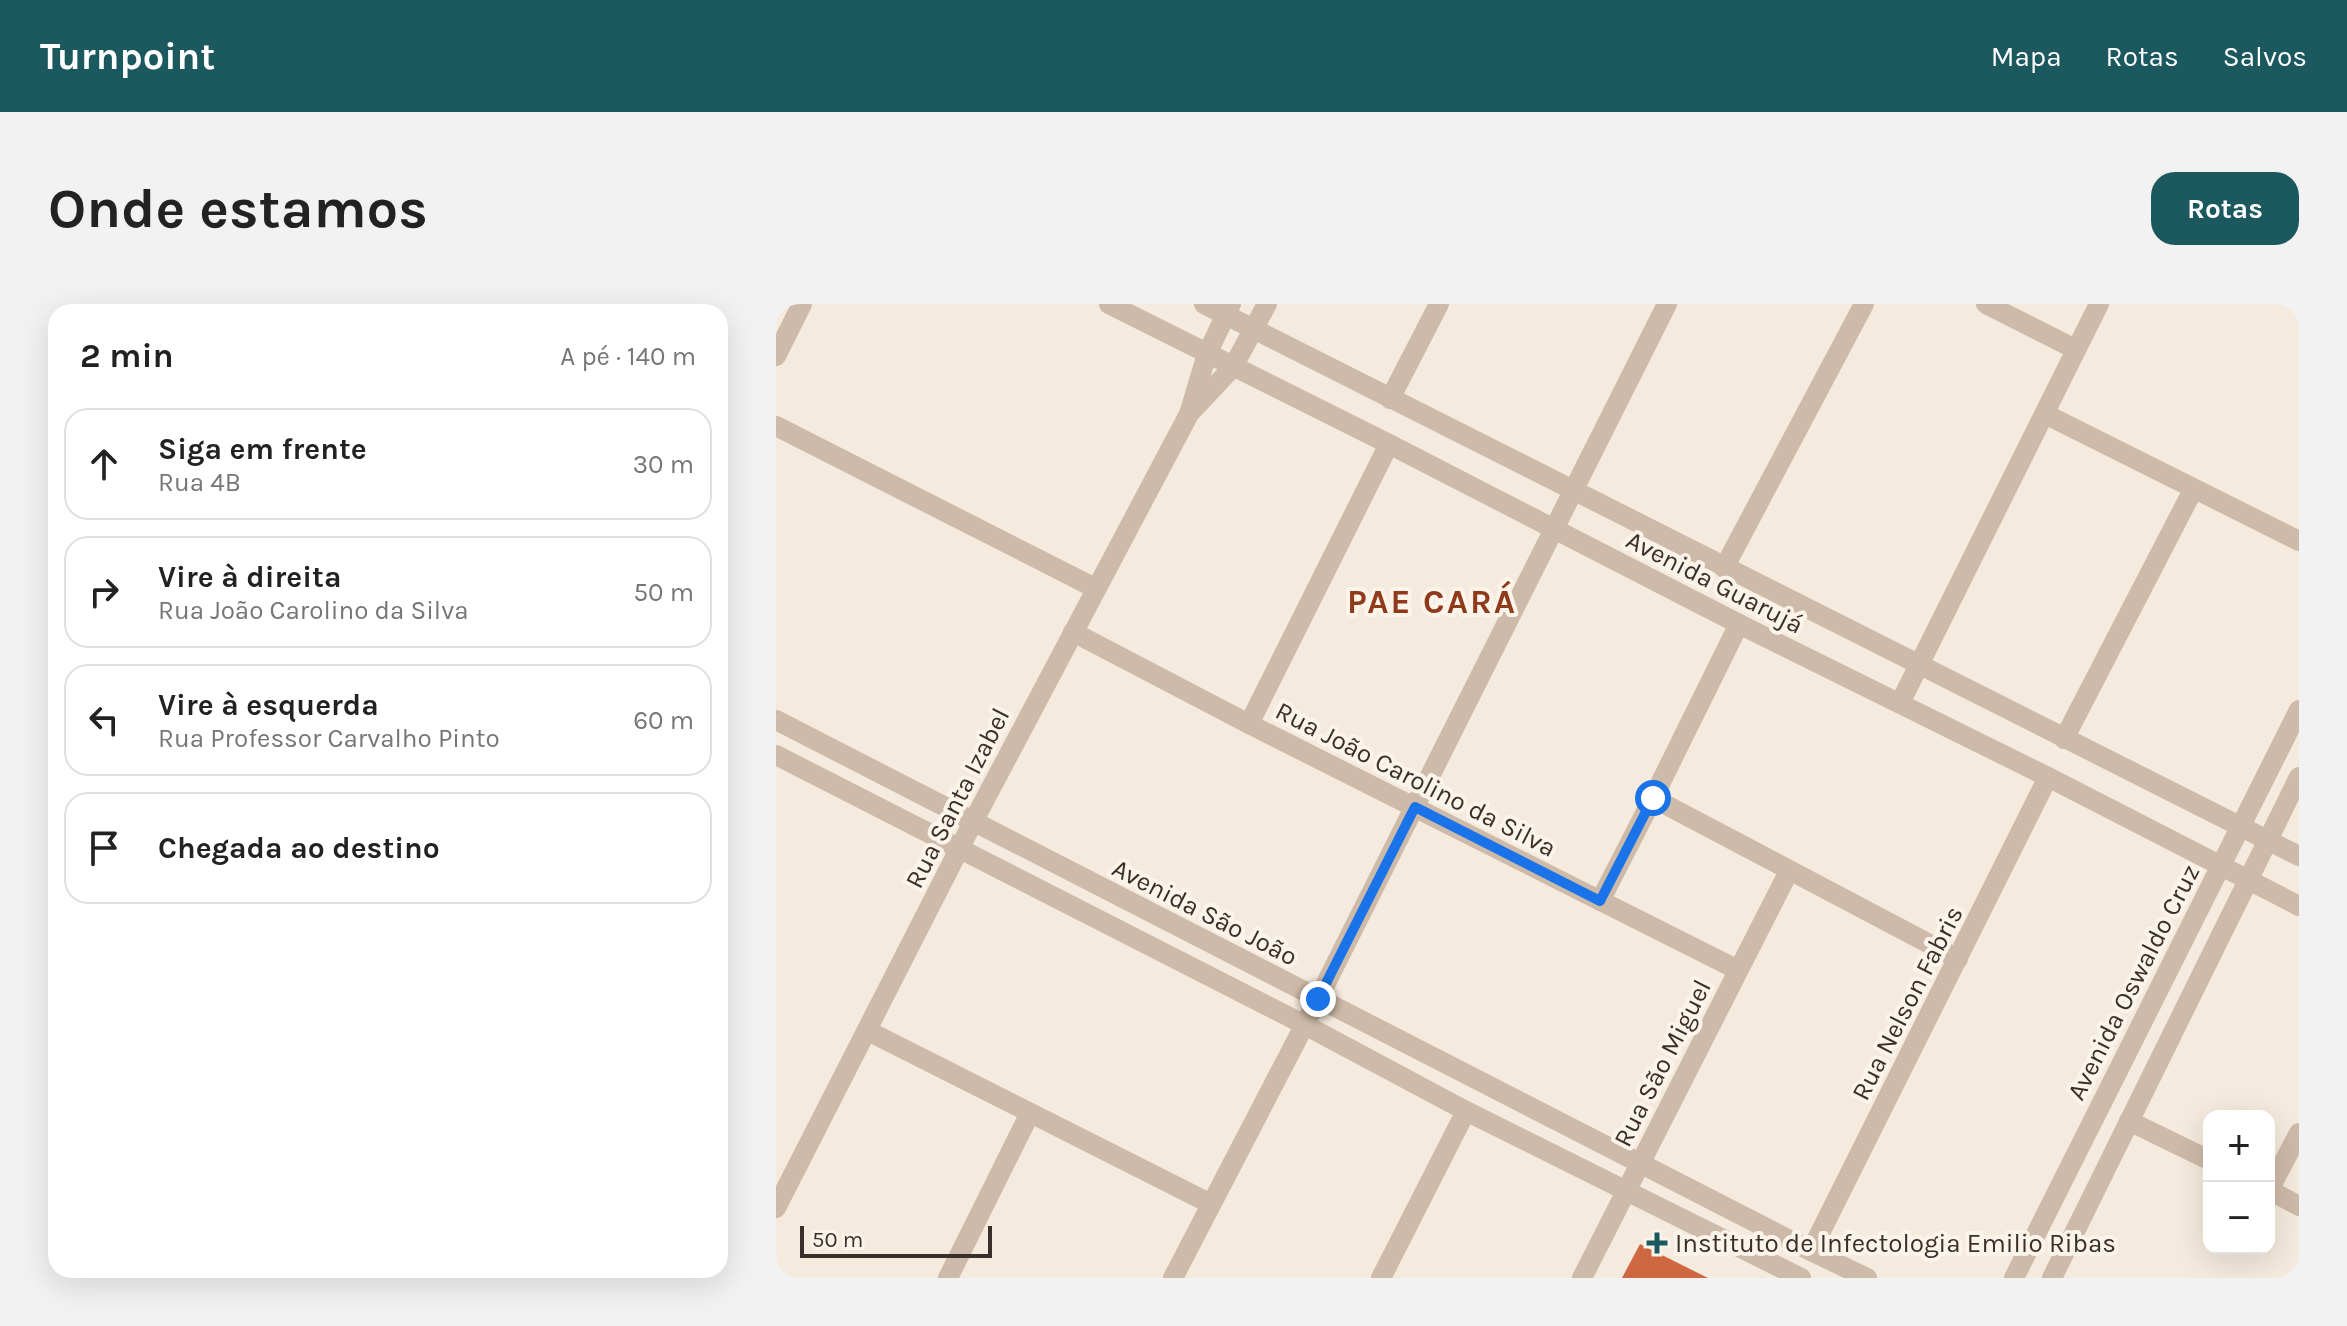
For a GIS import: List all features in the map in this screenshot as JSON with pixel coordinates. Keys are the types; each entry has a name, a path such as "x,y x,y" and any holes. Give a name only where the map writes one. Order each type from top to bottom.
{"street":[{"path":"776,356 802,304"},
{"name":"Avenida Guarujá","path":"1109,304 2299,906"},
{"name":"Avenida Guarujá","path":"1204,304 1229,310 1253,330 2299,856"},
{"name":"Rua Santa Izabel","path":"1189,414 1233,367 1267,304"},
{"path":"1390,399 1439,304"},
{"path":"1173,1278 1305,1025 1667,304"},
{"path":"1724,568 1864,304"},
{"path":"1986,304 2075,349"},
{"path":"1900,703 2099,304"},
{"name":"Rua Santa Izabel","path":"776,1208 973,822 1189,414 1207,354 1229,310"},
{"path":"2045,414 2299,541"},
{"path":"776,426 1095,588"},
{"path":"1249,724 1389,444"},
{"path":"2064,739 2193,490"},
{"path":"1600,901 1739,624"},
{"name":"Rua João Carolino da Silva","path":"1073,632 1738,970"},
{"name":"Avenida Oswaldo Cruz","path":"2014,1278 2299,710"},
{"name":"Avenida São João","path":"776,720 1867,1278"},
{"path":"776,755 1305,1025 1466,1111 1801,1278"},
{"name":"Rua Nelson Fabris","path":"1811,1251 2048,777"},
{"path":"2052,1278 2299,777"},
{"path":"1653,798 1958,959"},
{"name":"Rua São Miguel","path":"1582,1278 1789,871"},
{"path":"868,1031 1211,1204"},
{"path":"1381,1278 1466,1111"},
{"path":"948,1278 1030,1113"},
{"path":"2129,1121 2203,1157"},
{"path":"2273,1182 2299,1133"},
{"path":"2275,1193 2299,1206"}],"building":[{"path":"1640,1244 1708,1278 1622,1278"}],"place":[{"name":"Instituto de Infectologia Emilio Ribas","path":"1657,1243"}],"district":[{"name":"PAE CARÁ","path":"1432,601"}],"route":[{"path":"1318,999 1415,807 1600,901 1653,798"}]}
